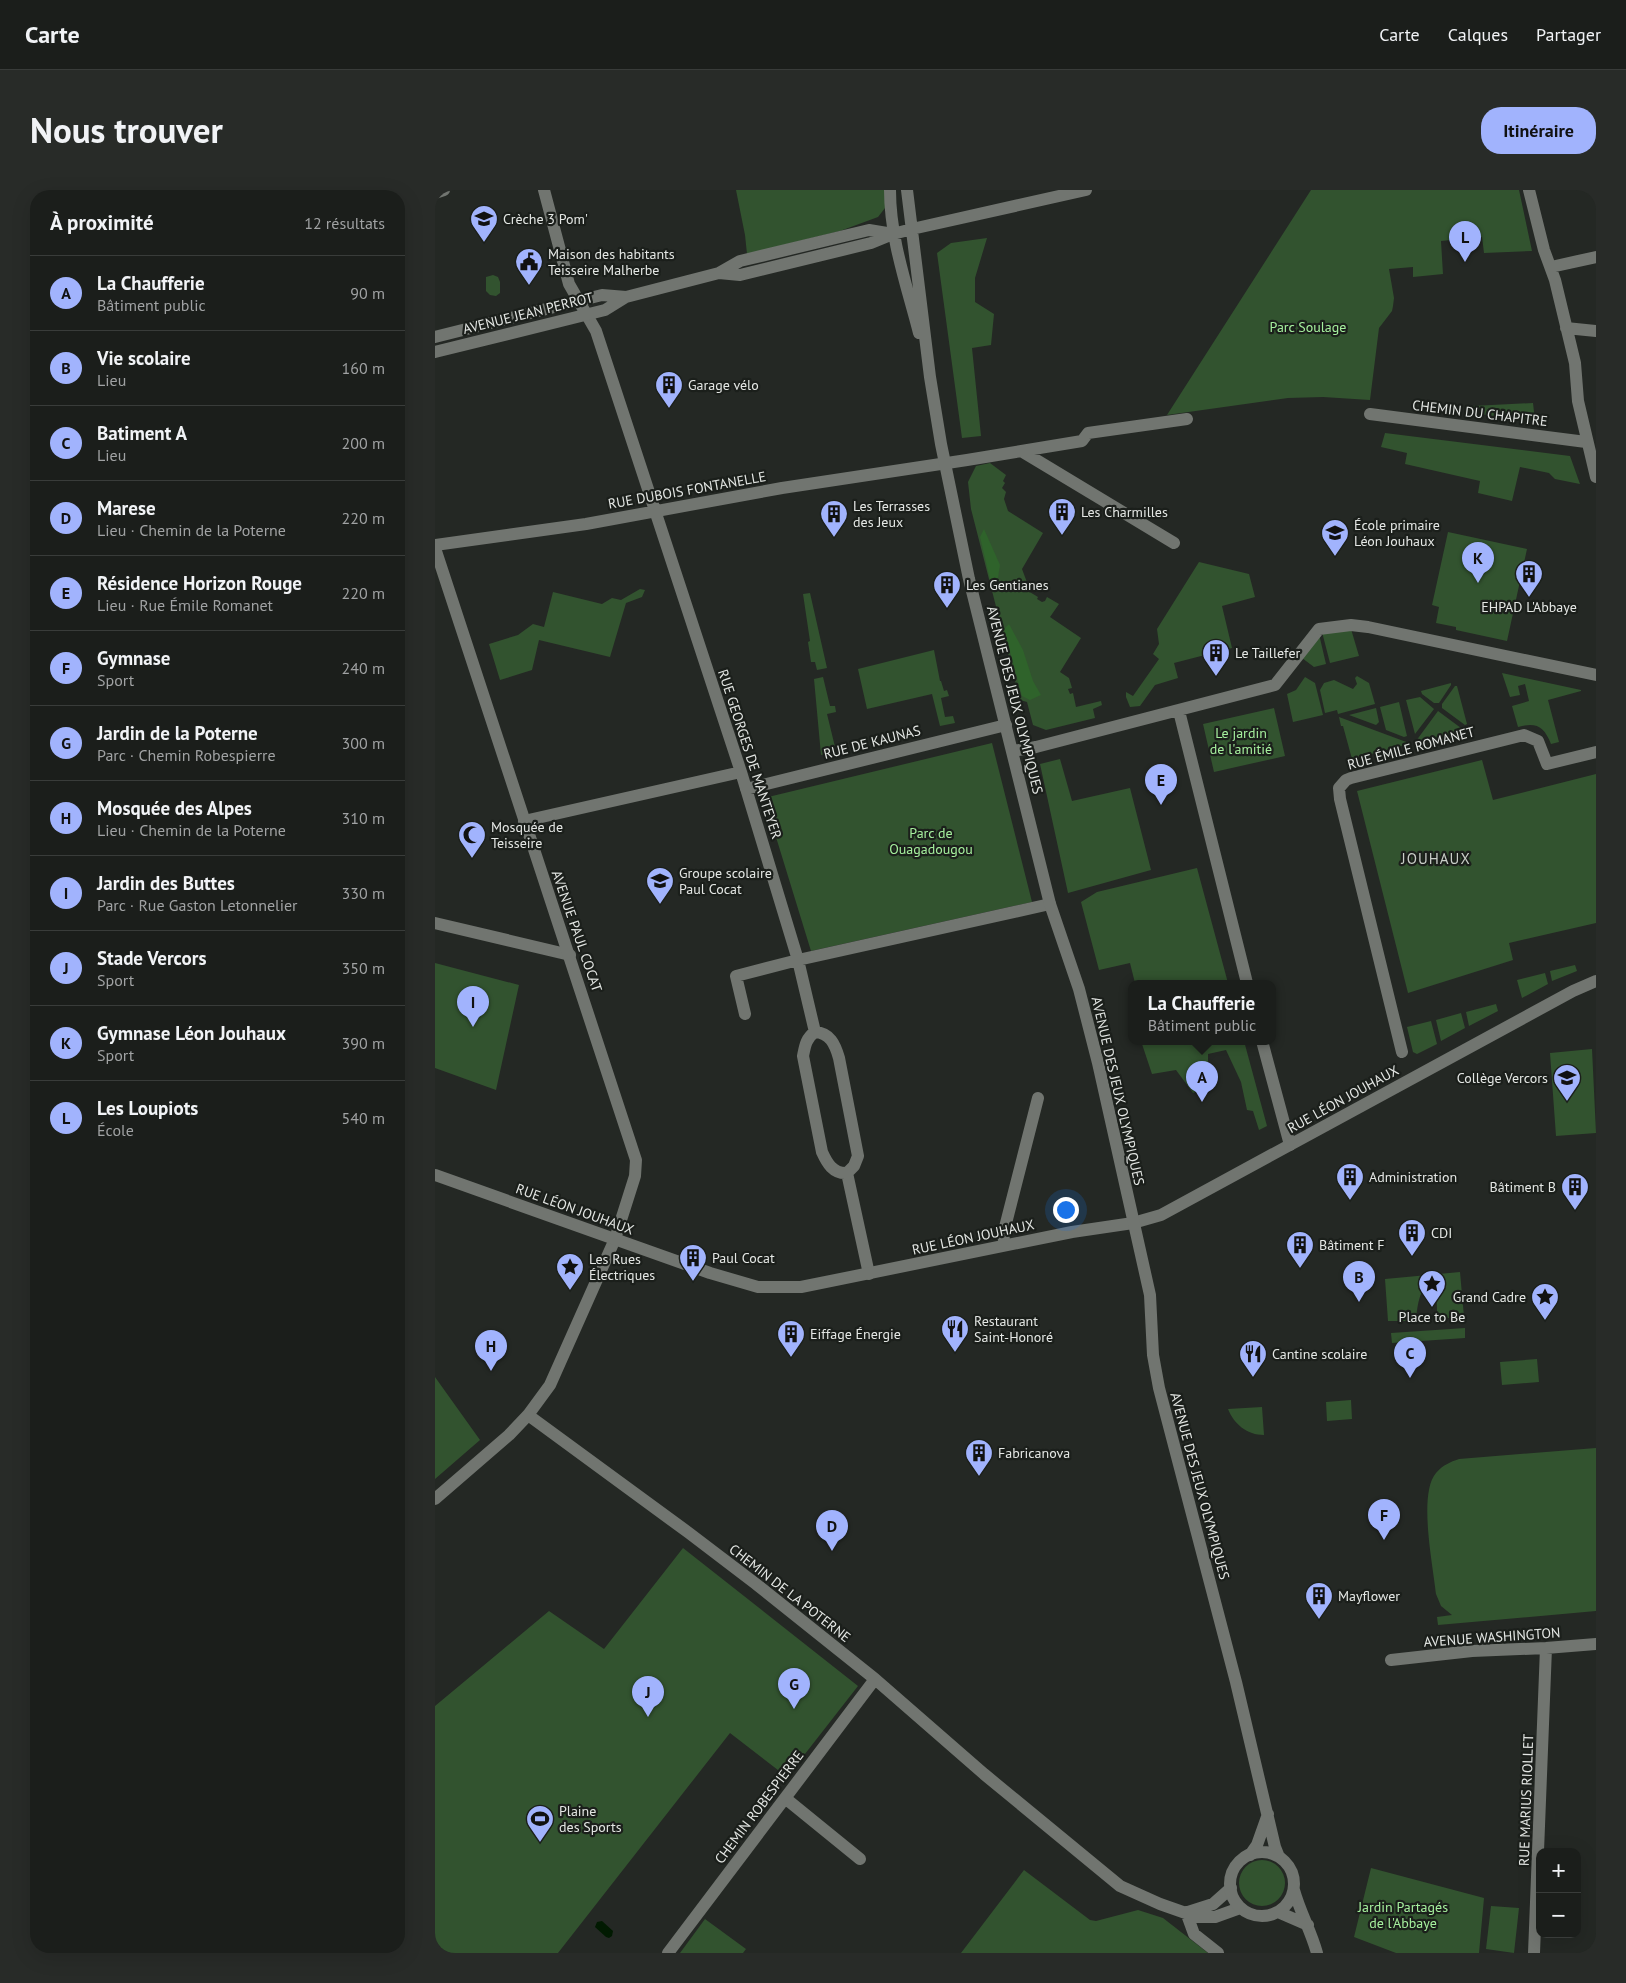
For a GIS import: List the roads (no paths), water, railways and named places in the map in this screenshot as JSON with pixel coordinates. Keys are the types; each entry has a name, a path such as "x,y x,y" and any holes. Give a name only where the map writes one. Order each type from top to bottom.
{"street":[{"path":"435,193 445,190"},
{"name":"RUE GEORGES DE MANTEYER","path":"544,190 569,284 596,331 741,772 798,960 815,1032"},
{"name":"AVENUE DES JEUX OLYMPIQUES","path":"890,190 893,234 930,377"},
{"name":"AVENUE DES JEUX OLYMPIQUES","path":"907,190 930,377 944,463 969,579 1050,904 1079,989 1150,1294 1153,1355 1159,1388 1206,1562 1279,1857"},
{"name":"AVENUE JEAN PERROT","path":"435,352 605,310 626,298 719,274 740,275 864,245 912,229 1086,190"},
{"path":"1529,190 1567,328 1575,363 1578,401 1586,442 1596,477"},
{"path":"1551,267 1596,257"},
{"name":"AVENUE JEAN PERROT","path":"435,337 602,295 626,298"},
{"path":"1567,328 1596,331"},
{"name":"CHEMIN DU CHAPITRE","path":"1370,414 1586,442"},
{"path":"944,463 1023,452 1082,441 1089,433 1187,419"},
{"path":"1023,452 1174,543"},
{"name":"RUE DUBOIS FONTANELLE","path":"435,547 586,524 786,487 944,463"},
{"name":"AVENUE PAUL COCAT","path":"435,547 636,1160 635,1176 615,1239"},
{"path":"1013,751 1041,746 1275,685 1319,629 1359,626 1596,675"},
{"path":"1179,711 1246,980"},
{"name":"RUE DE KAUNAS","path":"746,789 1006,725"},
{"name":"RUE ÉMILE ROMANET","path":"1402,1052 1343,815 1339,788 1346,780 1355,777 1524,735 1538,740 1547,764 1596,752"},
{"path":"524,821 741,772"},
{"path":"745,1014 736,976 798,960 1050,904"},
{"path":"435,923 570,955"},
{"name":"RUE LÉON JOUHAUX","path":"435,1175 710,1273 758,1287 801,1287 1005,1245 1083,1230 1133,1223 1161,1215 1573,991 1596,981"},
{"path":"815,1032 823,1032 828,1035 839,1058 858,1156 852,1170 847,1173 834,1170 822,1152 803,1056 809,1036 815,1032"},
{"path":"1263,1045 1290,1145"},
{"path":"1005,1245 1003,1235 1038,1098"},
{"path":"847,1173 869,1274"},
{"path":"435,1500 509,1435 528,1415 550,1385 615,1239"},
{"name":"CHEMIN DE LA POTERNE","path":"528,1415 689,1533 875,1679 984,1774 1120,1886 1160,1904 1197,1917 1215,1917 1240,1908"},
{"name":"AVENUE WASHINGTON","path":"1391,1660 1472,1651 1596,1644"},
{"name":"RUE MARIUS RIOLLET","path":"1534,1953 1546,1648"},
{"name":"CHEMIN ROBESPIERRE","path":"668,1953 875,1679"},
{"path":"785,1798 860,1859"},
{"path":"1250,1855 1257,1845 1268,1814"},
{"path":"1294,1890 1285,1907 1269,1916 1259,1916 1240,1908 1234,1899 1231,1878 1241,1860 1260,1852 1270,1853 1287,1863 1292,1871 1297,1900 1317,1953"},
{"path":"1218,1953 1193,1934 1186,1912 1213,1904 1231,1888"},
{"path":"1278,1912 1308,1925"}],"place":[{"name":"Crèche 3 Pom'","path":"484,243"},
{"name":"Les Loupiots","path":"1465,262"},
{"name":"Maison des habitants Teisseire Malherbe","path":"529,286"},
{"name":"Garage vélo","path":"669,409"},
{"name":"Les Charmilles","path":"1062,536"},
{"name":"Les Terrasses des Jeux","path":"834,538"},
{"name":"École primaire Léon Jouhaux","path":"1335,557"},
{"name":"Gymnase Léon Jouhaux","path":"1478,583"},
{"name":"EHPAD L'Abbaye","path":"1529,598"},
{"name":"Les Gentianes","path":"947,609"},
{"name":"Le Taillefer","path":"1216,677"},
{"name":"Résidence Horizon Rouge","path":"1161,805"},
{"name":"Mosquée de Teisseire","path":"472,859"},
{"name":"Groupe scolaire Paul Cocat","path":"660,905"},
{"name":"Jardin des Buttes","path":"473,1027"},
{"name":"La Chaufferie","path":"1202,1102"},
{"name":"Collège Vercors","path":"1567,1102"},
{"name":"Administration","path":"1350,1201"},
{"name":"Bâtiment B","path":"1575,1211"},
{"name":"CDI","path":"1412,1257"},
{"name":"Bâtiment F","path":"1300,1269"},
{"name":"Paul Cocat","path":"693,1282"},
{"name":"Les Rues Électriques","path":"570,1291"},
{"name":"Vie scolaire","path":"1359,1302"},
{"name":"Place to Be","path":"1432,1308"},
{"name":"Grand Cadre","path":"1545,1321"},
{"name":"Restaurant Saint-Honoré","path":"955,1353"},
{"name":"Eiffage Énergie","path":"791,1358"},
{"name":"Mosquée des Alpes","path":"491,1371"},
{"name":"Cantine scolaire","path":"1253,1378"},
{"name":"Batiment A","path":"1410,1378"},
{"name":"Fabricanova","path":"979,1477"},
{"name":"Gymnase","path":"1384,1540"},
{"name":"Marese","path":"832,1551"},
{"name":"Mayflower","path":"1319,1620"},
{"name":"Jardin de la Poterne","path":"794,1709"},
{"name":"Stade Vercors","path":"648,1717"},
{"name":"Plaine des Sports","path":"540,1843"}],"district":[{"name":"JOUHAUX","path":"1436,858"}],"park label":[{"name":"Parc Soulage","path":"1308,327"},
{"name":"Le jardin de l'amitié","path":"1241,742"},
{"name":"Parc de Ouagadougou","path":"931,842"},
{"name":"Jardin Partagés de l'Abbaye","path":"1403,1915"}]}
